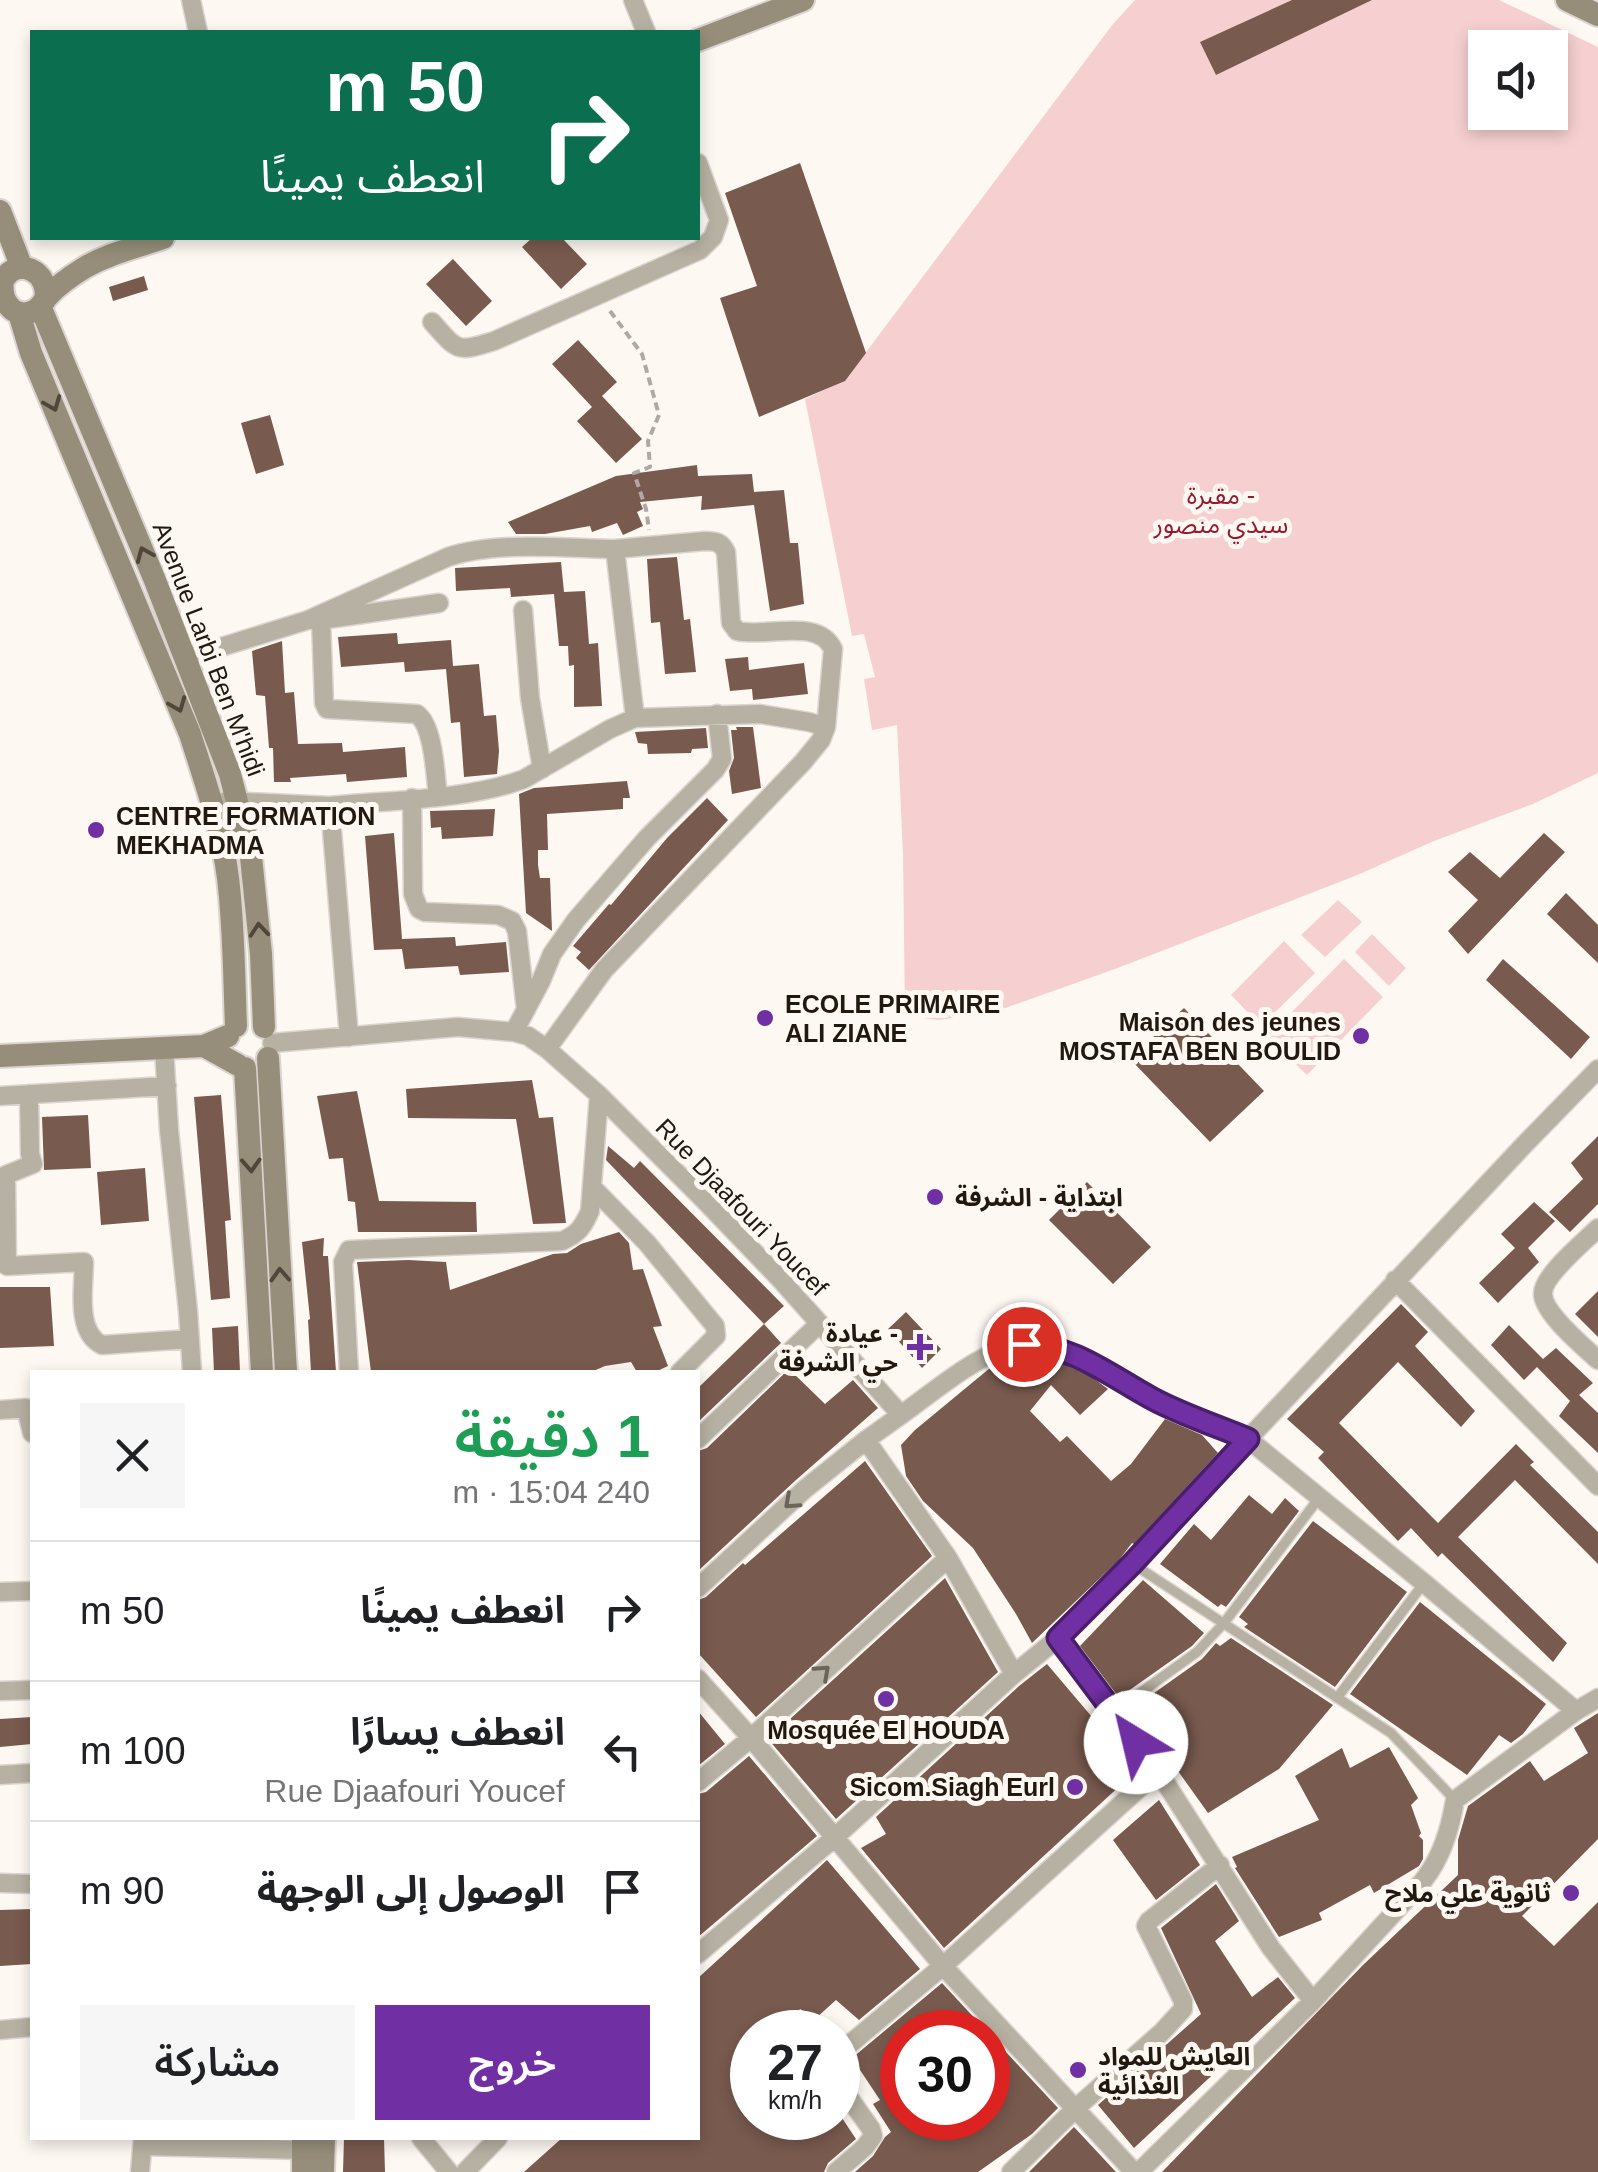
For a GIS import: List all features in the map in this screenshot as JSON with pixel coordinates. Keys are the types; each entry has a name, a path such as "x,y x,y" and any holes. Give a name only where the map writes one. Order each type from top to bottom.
{"main road":[{"path":"700,39 803,0"},
{"path":"1567,0 1598,16"},
{"path":"0,211 9,276 2,300 23,309"},
{"path":"9,276 87,266 158,240"},
{"path":"23,309 87,266"},
{"path":"9,276 42,277 45,284 23,309"},
{"name":"Avenue Larbi Ben M'hidi","path":"23,309 186,658 220,745 251,857 268,1043 286,1370"},
{"name":"Avenue Larbi Ben M'hidi","path":"23,309 31,353 190,734 211,800 228,879 232,1032"},
{"path":"0,1056 204,1046 250,1022 268,1043 260,1066 242,1066 204,1046"},
{"path":"232,1032 226,1046 228,1054 242,1066 262,1370"},
{"path":"309,2149 323,2172"}],"street":[{"path":"191,0 198,30"},
{"path":"633,0 645,30"},
{"path":"432,322 451,344 467,350 700,250 713,237 719,220 700,169"},
{"path":"186,658 314,620 467,550 615,548 716,541 726,552 731,623 737,631 811,631 828,639 833,649 826,727 821,740 604,970 546,1049"},
{"path":"615,548 635,718"},
{"path":"314,620 439,603"},
{"path":"523,610 530,698 542,769"},
{"path":"314,620 327,709 417,714 423,718 428,728 438,796"},
{"path":"514,1032 552,954 576,920 647,838 715,770 722,759 717,714"},
{"path":"211,800 330,806 438,796 510,784 635,718 760,714 826,727"},
{"path":"412,798 415,903 426,912 498,915 512,921 517,931 526,1010"},
{"path":"330,806 350,1038"},
{"name":"Rue Djaafouri Youcef","path":"268,1043 458,1028 528,1036 599,1095 780,1279 901,1415"},
{"path":"164,1048 192,1370"},
{"path":"700,1952 1058,1638 1598,1069"},
{"path":"0,1096 167,1086"},
{"path":"28,1094 33,1164 6,1175 8,1266 84,1262 86,1324 90,1336 102,1344 190,1339"},
{"path":"349,1370 343,1262 350,1250 562,1241 576,1235 590,1211 599,1095"},
{"path":"592,1187 647,1243 715,1326 716,1336 682,1370"},
{"path":"1598,1228 1558,1268 1542,1294 1548,1308 1598,1360"},
{"path":"1396,1280 1598,1486"},
{"path":"700,1437 818,1324"},
{"path":"700,1586 805,1490 901,1415 987,1357 1006,1348 1040,1345 1098,1366 1156,1401 1248,1439 1576,1712"},
{"path":"0,1410 26,1408 30,1425"},
{"path":"866,1440 948,1558 1014,1674"},
{"path":"700,1780 948,1558"},
{"path":"0,1592 30,1590"},
{"path":"1058,1638 1158,1771 1271,1948 1313,2001"},
{"path":"700,1681 943,1966 1137,2172 1313,2001 1434,1867 1452,1821 1455,1800 1598,1698"},
{"path":"0,1691 30,1690"},
{"path":"860,2036 943,1966 1158,1771"},
{"path":"0,1775 30,1773"},
{"path":"1011,2172 1183,2009 1146,1926 1220,1865"},
{"path":"0,1883 30,1884"},
{"path":"0,2030 30,2027"},
{"path":"836,2172 866,2147 872,2136 860,2113"},
{"path":"424,2140 450,2172"},
{"path":"465,2172 496,2140"},
{"path":"140,2172 143,2142 309,2149"}],"lane":[{"path":"1115,1712 1197,1652 1320,1498"},
{"path":"1132,1564 1390,1733 1455,1800"},
{"path":"1336,1698 1424,1583"}],"path":[{"path":"598,294 642,354 659,415 648,441 650,467 634,473 646,509 651,544"}],"green space":[{"name":"مقبرة - سيدي منصور","path":"1135,0 1499,0 1562,30 1468,30 1468,130 1568,130 1568,33 1598,47 1598,773 1533,804 1355,876 994,1012 939,1020 905,1016 897,725 872,730 864,679 875,677 864,634 852,636 805,399 845,380"},
{"path":"1338,900 1362,922 1325,957 1301,935"},
{"path":"1372,934 1406,968 1389,986 1355,952"},
{"path":"1284,941 1315,973 1261,1026 1231,995"},
{"path":"1344,959 1383,997 1307,1075 1267,1037"}],"building":[{"path":"1292,0 1372,0 1216,75 1200,42"},
{"path":"800,163 866,353 845,381 759,417 720,298 757,286 725,193"},
{"path":"530,240 564,240 587,264 561,289 522,247"},
{"path":"453,259 492,301 466,326 426,284"},
{"path":"144,276 148,290 113,301 109,287"},
{"path":"578,340 617,382 602,396 642,439 616,463 577,421 592,407 552,364"},
{"path":"270,415 284,465 256,474 241,423"},
{"path":"697,465 698,476 752,474 754,492 784,490 790,543 798,543 804,604 770,611 754,505 701,510 702,496 640,502 643,509 637,512 643,526 623,535 617,523 592,532 590,526 545,534 516,534 508,522 616,476"},
{"path":"677,557 684,620 690,619 696,672 665,674 660,622 651,623 647,559"},
{"path":"561,562 564,592 585,591 589,644 598,643 602,706 574,707 574,665 569,666 568,646 559,646 554,594 511,597 510,588 456,591 455,568"},
{"path":"397,633 398,644 451,640 453,666 479,664 484,716 496,715 497,774 464,777 460,722 451,723 446,669 405,672 404,662 341,667 338,637"},
{"path":"282,641 285,693 294,692 298,744 342,743 343,752 405,747 407,777 347,782 346,774 274,782 265,696 256,695 252,651"},
{"path":"748,657 749,670 804,663 808,694 753,700 752,689 730,691 725,659"},
{"path":"736,727 753,727 761,788 732,794 731,730 737,730"},
{"path":"706,728 708,748 692,749 691,753 648,754 647,744 638,743 635,732"},
{"path":"627,781 630,798 623,798 623,809 547,814 548,850 538,850 538,865 540,878 550,878 552,931 526,913 519,794 534,788"},
{"path":"707,798 728,820 589,970 576,958 581,952 573,946"},
{"path":"495,809 493,836 442,839 441,827 431,828 430,811"},
{"path":"394,833 402,939 455,937 456,946 506,942 509,972 460,975 458,966 405,969 402,949 374,950 365,836"},
{"path":"1544,833 1565,852 1468,954 1448,931 1478,900 1448,872 1470,852 1500,878"},
{"path":"1566,893 1598,925 1598,963 1547,914"},
{"path":"1503,959 1590,1037 1571,1059 1486,980"},
{"path":"1184,1008 1264,1091 1210,1142 1130,1059"},
{"path":"532,1080 539,1118 553,1117 566,1223 533,1224 516,1119 408,1118 406,1089"},
{"path":"357,1091 379,1201 476,1202 477,1232 358,1232 355,1202 348,1201 343,1158 329,1159 317,1096"},
{"path":"221,1095 231,1220 225,1221 230,1298 211,1300 194,1097"},
{"path":"88,1115 91,1168 44,1170 42,1117"},
{"path":"1598,1136 1598,1204 1570,1232 1549,1212 1583,1179 1571,1163"},
{"path":"608,1146 634,1168 640,1161 784,1306 764,1324 606,1160"},
{"path":"145,1168 149,1221 101,1225 97,1172"},
{"path":"1087,1182 1151,1247 1113,1284 1049,1220"},
{"path":"1534,1202 1555,1221 1528,1248 1539,1262 1498,1303 1479,1283 1515,1248 1501,1234"},
{"path":"619,1232 629,1243 633,1270 643,1269 662,1326 653,1327 668,1366 636,1370 631,1362 596,1370 371,1370 357,1262 446,1262 450,1290 553,1254 567,1253 581,1244"},
{"path":"324,1238 336,1370 311,1370 302,1242"},
{"path":"0,1287 50,1287 54,1346 0,1348"},
{"path":"1598,1291 1598,1337 1575,1314"},
{"path":"1401,1304 1428,1332 1415,1346 1475,1411 1461,1427 1398,1362 1339,1423 1438,1523 1516,1444 1534,1462 1530,1465 1598,1532 1598,1564 1515,1480 1458,1537 1567,1643 1553,1662 1442,1553 1438,1557 1411,1528 1398,1541 1318,1458 1324,1452 1287,1419"},
{"path":"906,1312 941,1349 922,1368 888,1329"},
{"path":"764,1324 781,1343 700,1420 700,1386"},
{"path":"1509,1325 1543,1359 1556,1348 1593,1383 1579,1395 1598,1413 1598,1453 1559,1416 1570,1401 1537,1367 1524,1380 1491,1345"},
{"path":"238,1326 240,1370 214,1370 212,1328"},
{"path":"1027,1357 1061,1363 1108,1389 1080,1415 1051,1385 1030,1411 1060,1442 1067,1436 1111,1481 1131,1464 1165,1419 1202,1435 1218,1453 1119,1560 1032,1643 973,1548 923,1501 906,1476 901,1445 990,1368"},
{"path":"789,1369 825,1404 853,1380 878,1408 700,1569 700,1450"},
{"path":"865,1461 932,1556 756,1717 700,1655 700,1599"},
{"path":"1249,1495 1272,1514 1285,1498 1299,1511 1226,1607 1218,1607 1160,1564 1194,1524 1211,1540"},
{"path":"1313,1521 1407,1592 1335,1687 1244,1627 1248,1624 1239,1617"},
{"name":"Mosquée El HOUDA","path":"945,1578 998,1672 836,1819 768,1739"},
{"path":"1143,1580 1204,1633 1192,1646 1117,1695 1080,1646"},
{"path":"1420,1602 1546,1704 1511,1743 1499,1735 1467,1775 1350,1694"},
{"path":"1231,1638 1333,1705 1279,1769 1208,1813 1133,1708 1202,1659 1216,1643 1220,1646"},
{"path":"1047,1664 1137,1770 944,1948 861,1848 886,1834 876,1817"},
{"path":"700,1713 725,1744 700,1764"},
{"path":"1598,1713 1598,1839 1522,1916 1554,1946 1598,1902 1598,2172 1162,2172 1363,1965 1458,1875 1458,1840 1468,1806 1530,1761 1544,1781 1588,1753 1574,1728"},
{"path":"30,1717 30,1744 0,1747 0,1719"},
{"path":"1389,1747 1418,1798 1411,1805 1423,1840 1419,1866 1374,1893 1370,1885 1319,1913 1322,1920 1279,1937 1232,1857 1319,1820 1295,1776 1342,1748 1350,1768"},
{"path":"749,1756 817,1836 700,1935 700,1794"},
{"path":"1159,1800 1200,1865 1156,1900 1113,1840"},
{"path":"827,1860 920,1969 860,2019 860,2010 848,2010 836,2000 825,2010 730,2010 730,2140 855,2140 828,2163 824,2172 524,2172 560,2140 700,2140 700,1976"},
{"path":"1216,1884 1239,1921 1215,1941 1252,1997 1278,1977 1295,1998 1134,2148 1098,2105 1201,2014 1161,1928"},
{"path":"30,1909 30,1964 0,1966 0,1910"},
{"path":"942,1983 967,2010 910,2010"},
{"path":"880,2035 880,2100 860,2070 860,2051"},
{"path":"1010,2057 1058,2108 1032,2134 978,2172 855,2172 883,2140 1010,2140"},
{"path":"1074,2127 1116,2172 1029,2172"},
{"path":"344,2140 384,2140 385,2172 343,2172"}],"place":[{"name":"CENTRE FORMATION MEKHADMA","path":"96,830"},
{"name":"ECOLE PRIMAIRE ALI ZIANE","path":"765,1018"},
{"name":"Maison des jeunes MOSTAFA BEN BOULID","path":"1361,1036"},
{"name":"ابتداية - الشرفة","path":"935,1197"},
{"name":"عيادة - حي الشرفة","path":"920,1347"},
{"name":"Mosquée El HOUDA","path":"886,1699"},
{"name":"Sicom.Siagh Eurl","path":"1075,1787"},
{"name":"ثانوية علي ملاح","path":"1571,1893"},
{"name":"العايش للمواد الغذائية","path":"1078,2070"}],"route":[{"path":"1024,1344 1067,1353 1098,1366 1156,1401 1248,1439 1058,1638 1136,1742"}]}
